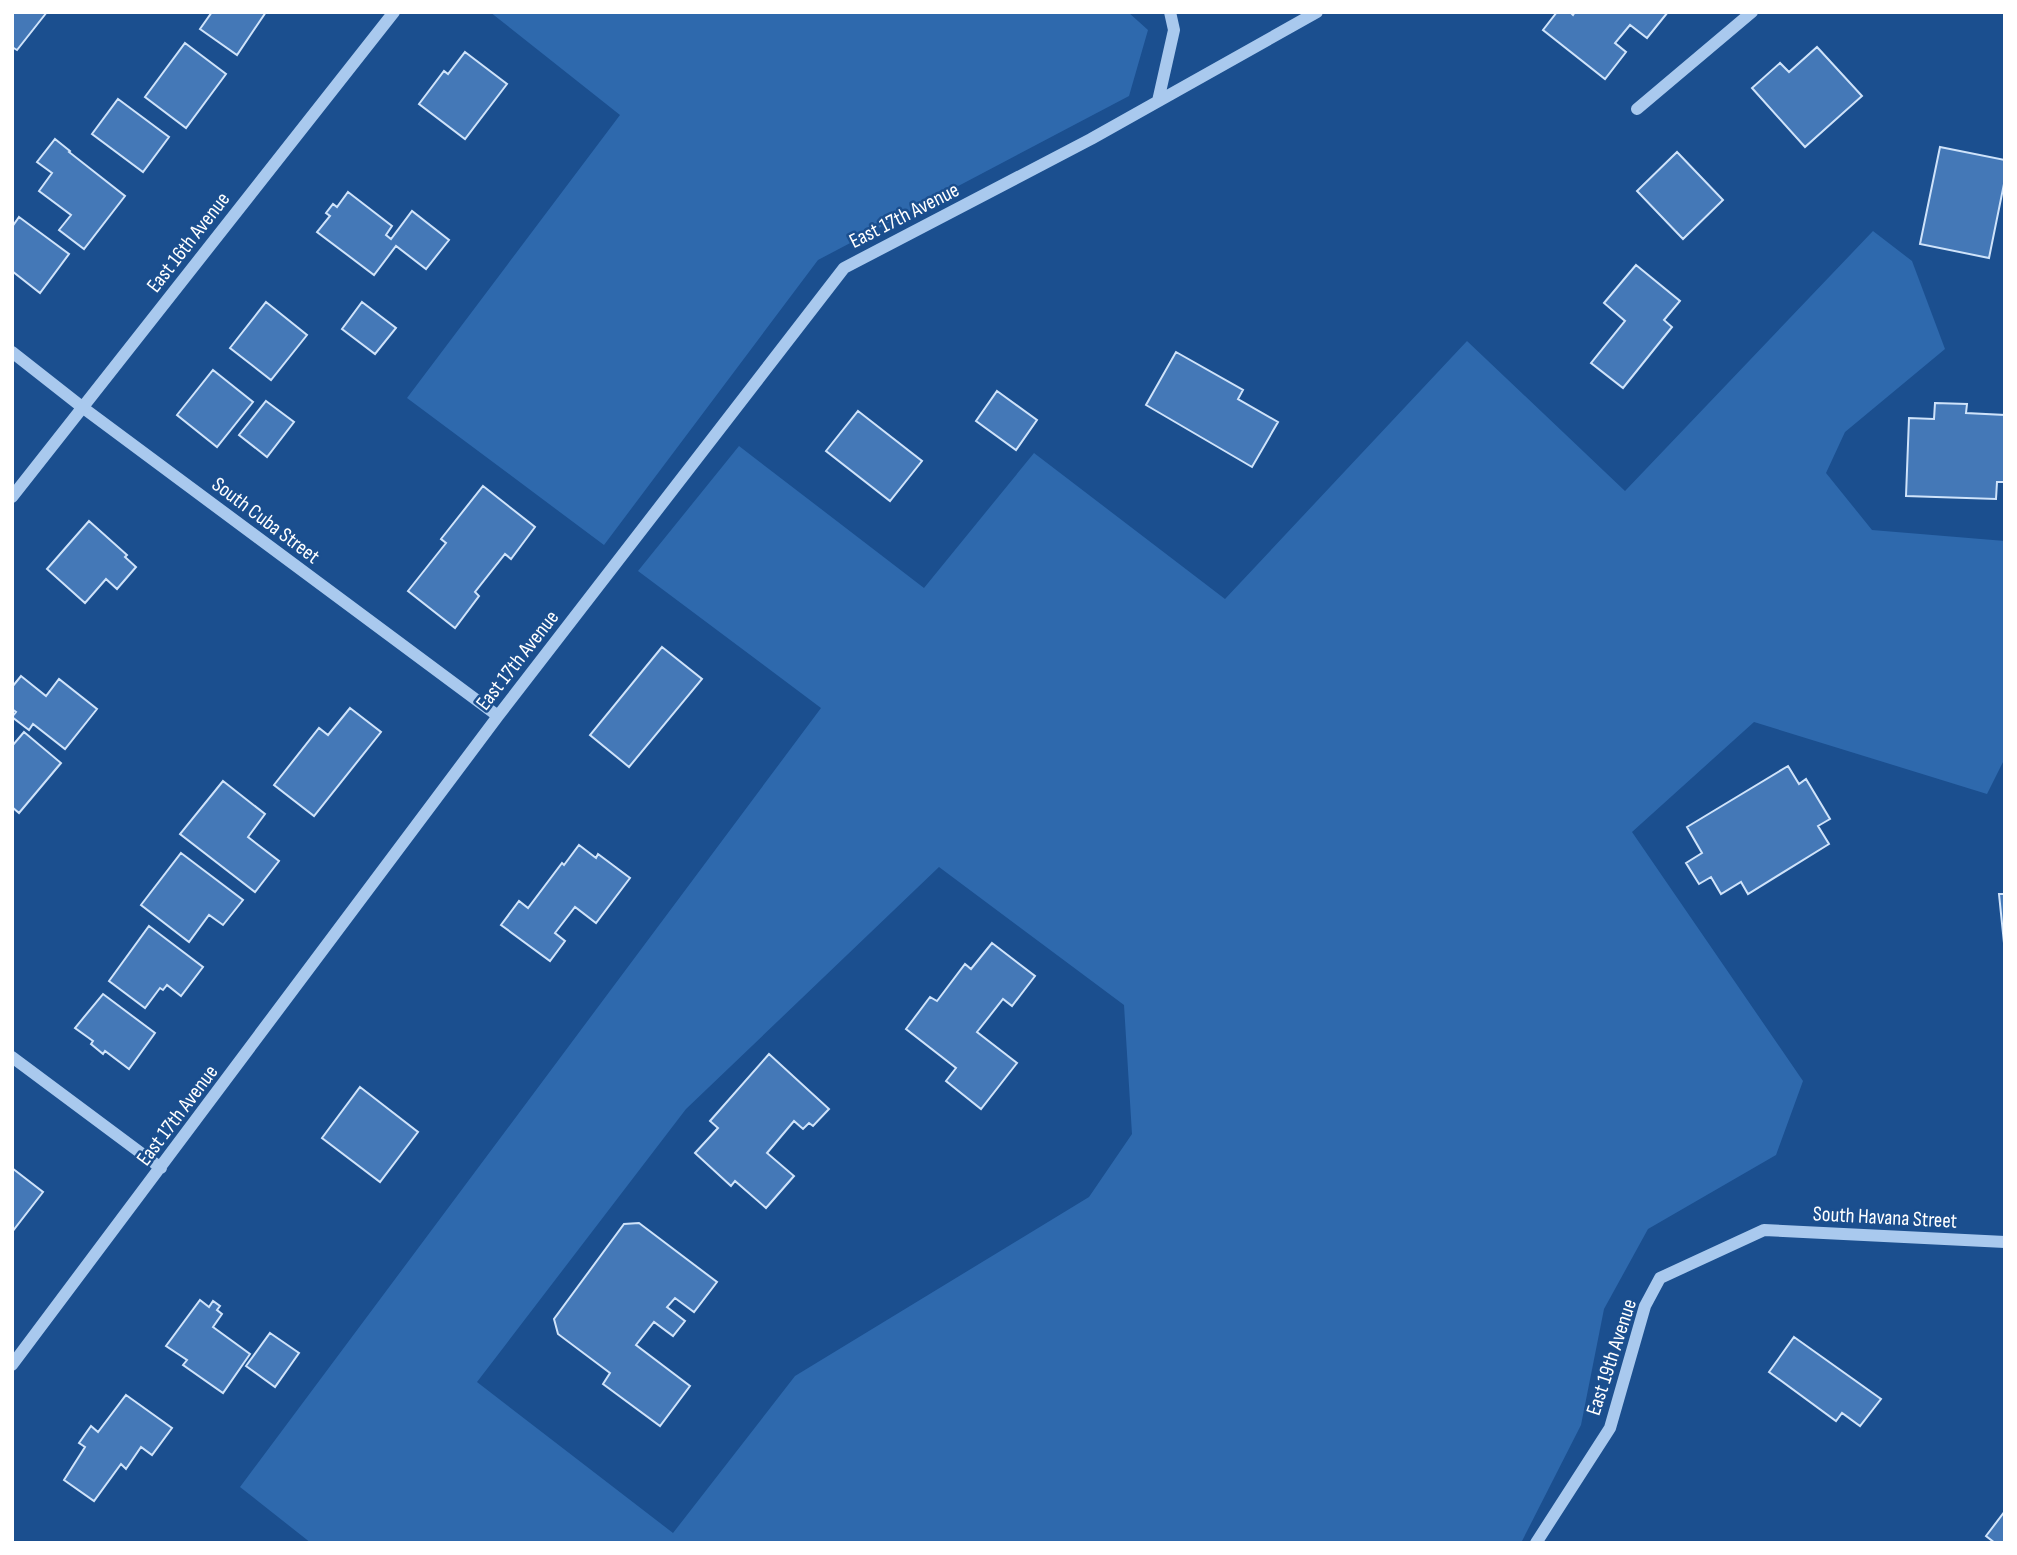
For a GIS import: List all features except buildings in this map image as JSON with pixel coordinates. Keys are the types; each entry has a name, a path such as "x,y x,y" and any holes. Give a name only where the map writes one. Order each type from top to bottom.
{"street":[{"name":"East 16th Avenue","path":"12,497 394,12"},
{"path":"1158,101 1174,30 1170,12"},
{"name":"East 17th Avenue","path":"12,1365 498,716 844,268 1091,139 1317,12"},
{"path":"1637,109 1752,12"},
{"name":"South Cuba Street","path":"12,352 498,716"},
{"path":"12,1057 161,1168"},
{"name":"South Havana Street","path":"1764,1230 2005,1242"},
{"name":"East 19th Avenue","path":"1536,1543 1610,1428 1645,1306 1660,1278 1764,1230"}],"shaded area":[{"path":"490,12 1128,12 1148,30 1129,96 818,260 604,545 407,398 620,115"},
{"path":"1873,231 1912,261 1945,349 1845,432 1826,473 1872,530 2005,541 2005,758 1987,794 1754,722 1632,832 1803,1081 1776,1155 1648,1229 1604,1309 1581,1425 1521,1543 311,1543 240,1487 821,708 638,571 739,446 924,588 1034,453 1225,599 1467,341 1625,491","holes":["939,867 1124,1005 1132,1134 1089,1197 795,1376 673,1533 477,1382 686,1109"]}]}
